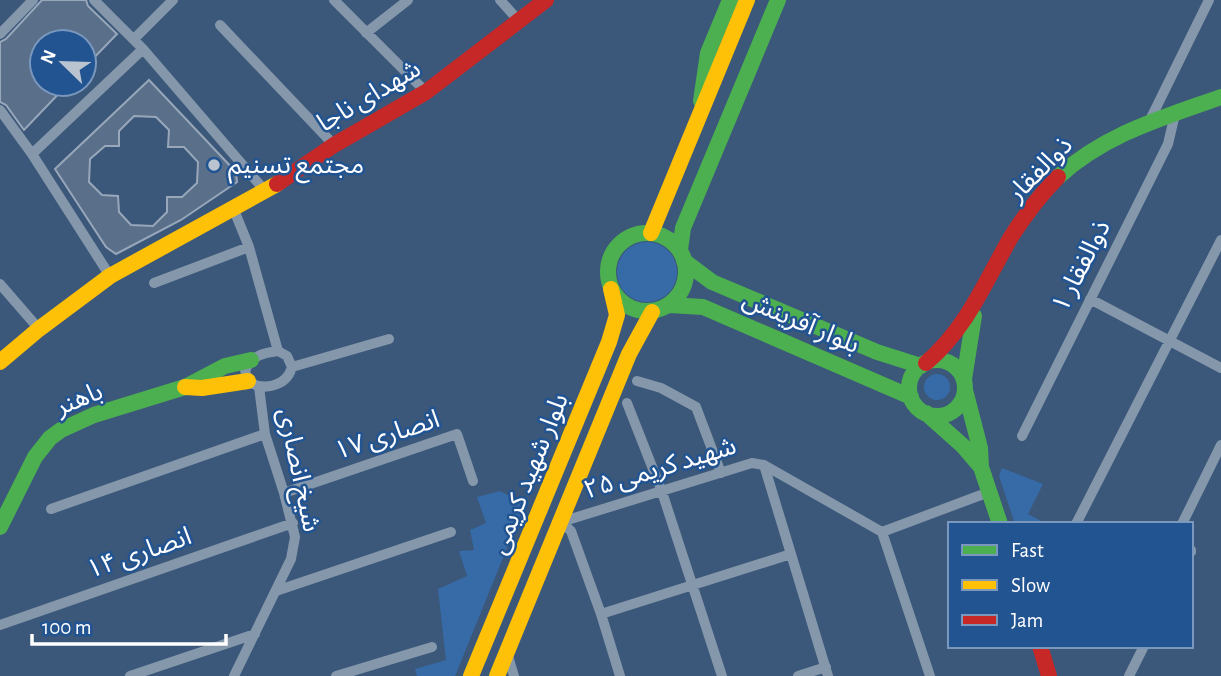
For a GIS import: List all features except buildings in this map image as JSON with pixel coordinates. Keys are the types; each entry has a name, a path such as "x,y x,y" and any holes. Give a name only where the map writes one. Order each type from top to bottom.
{"main road":[{"name":"شهدای ناجا","path":"0,362 110,276 267,192 334,145 426,92 546,0"},
{"path":"701,108 708,53 730,0"},
{"path":"651,233 747,0"},
{"path":"682,255 662,235 639,233 619,245 608,266 611,289 628,307 652,312 669,305 683,289 686,279 682,255 683,228 778,0"},
{"name":"ذوالفقار","path":"975,307 1005,248 1028,211 1070,165 1100,144 1149,122 1221,97"},
{"path":"669,189 676,204 687,207 693,203"},
{"name":"بلوار آفرینش","path":"682,255 712,282 877,352 923,364"},
{"name":"بلوار شهید کریمی","path":"471,676 609,342 617,315 611,289"},
{"name":"بلوار آفرینش","path":"669,305 703,307 911,397"},
{"path":"975,307 949,343 923,364 911,380 911,397 914,404 963,446 981,467"},
{"path":"926,414 943,415 951,412 963,399 975,307"},
{"name":"بلوار شهید کریمی","path":"497,676 629,354 652,312"},
{"path":"609,342 617,333 629,336 632,340 629,354"},
{"name":"باهنر","path":"0,527 30,466 49,439 68,425 185,387 201,376 251,360"},
{"path":"923,364 933,360 955,366 964,385 980,448 981,467 999,522"},
{"name":"باهنر","path":"185,387 253,384"},
{"path":"1041,648 1049,676"}],"street":[{"path":"0,34 33,0"},
{"path":"94,0 144,49 267,192"},
{"path":"134,39 173,0"},
{"path":"334,0 426,92"},
{"path":"366,33 408,0"},
{"path":"500,0 520,22"},
{"path":"1149,122 1209,0"},
{"path":"220,25 334,145"},
{"path":"32,154 144,49"},
{"path":"0,110 32,154 110,276"},
{"name":"ذوالفقار ۱","path":"1022,436 1168,144 1175,114"},
{"path":"234,209 249,247 278,351"},
{"path":"1077,522 1221,240"},
{"path":"153,283 249,247"},
{"path":"0,284 39,329"},
{"path":"1090,299 1221,368"},
{"path":"292,367 389,339"},
{"path":"278,351 286,356 292,367 290,374 281,382 253,384 246,370 251,360 266,352 278,351"},
{"path":"637,381 661,388 696,407 721,473"},
{"name":"شیخ انصاری","path":"234,676 291,559 295,537 253,384"},
{"path":"627,403 662,492 722,676"},
{"path":"51,509 265,434"},
{"name":"انصاری ۱۷","path":"284,493 457,434 473,481"},
{"path":"1183,522 1221,445"},
{"name":"شهید کریمی ۲۵","path":"561,522 752,463 764,465 882,531"},
{"path":"764,465 827,672 798,676"},
{"path":"930,676 882,531 989,492"},
{"path":"561,522 572,531 620,676"},
{"name":"انصاری ۱۴","path":"0,625 293,523"},
{"path":"276,590 451,531"},
{"path":"601,614 791,554"},
{"path":"130,676 255,634"},
{"path":"336,676 432,647"},
{"path":"1143,648 1130,673 1144,676"},
{"path":"507,653 514,676"}],"shaded area":[{"path":"641,242 653,242 669,250 675,260 675,284 669,294 653,302 641,302 625,294 617,278 617,266 625,250"},
{"path":"937,374 946,378 950,387 946,396 937,400 928,396 924,387 928,378"},
{"path":"1002,468 1043,484 1028,514 1043,522 1014,522 999,476"},
{"path":"500,491 525,504 455,676 417,676 415,669 446,660 438,589 467,576 459,551 474,550 470,530 486,523 477,497"}],"traffic: fast":[{"path":"701,101 708,53 730,0"},
{"path":"680,250 683,228 778,0"},
{"path":"1058,177 1076,162 1115,138 1221,97"},
{"path":"639,233 655,233 669,239 680,250 686,264 686,272 686,280 680,294 669,305 655,311 639,311 625,305 614,294 608,280 608,264 614,250 625,239 639,233"},
{"path":"684,261 712,282 877,352 921,366"},
{"path":"669,305 703,307 911,397"},
{"path":"964,379 974,316"},
{"path":"0,527 35,457 50,438 61,430 94,415 185,387 225,366 251,360"},
{"path":"937,360 952,365 960,373 965,388 960,403 952,411 937,416 922,411 914,403 909,388 914,373 922,365 937,360"},
{"path":"965,390 980,448 981,467 999,522"},
{"path":"926,413 963,446 981,467"}],"traffic: slow":[{"path":"651,233 747,0"},
{"path":"0,362 110,276 277,184"},
{"path":"471,676 609,342 617,315 611,289"},
{"path":"497,676 629,354 652,312"},
{"path":"185,387 202,388 248,381"}],"traffic: jam":[{"path":"277,184 334,145 426,92 546,0"},
{"path":"926,363 964,320 1016,229 1058,177"},
{"path":"1041,648 1049,676"}],"place":[{"name":"مجتمع تسنیم","path":"214,165"}]}
